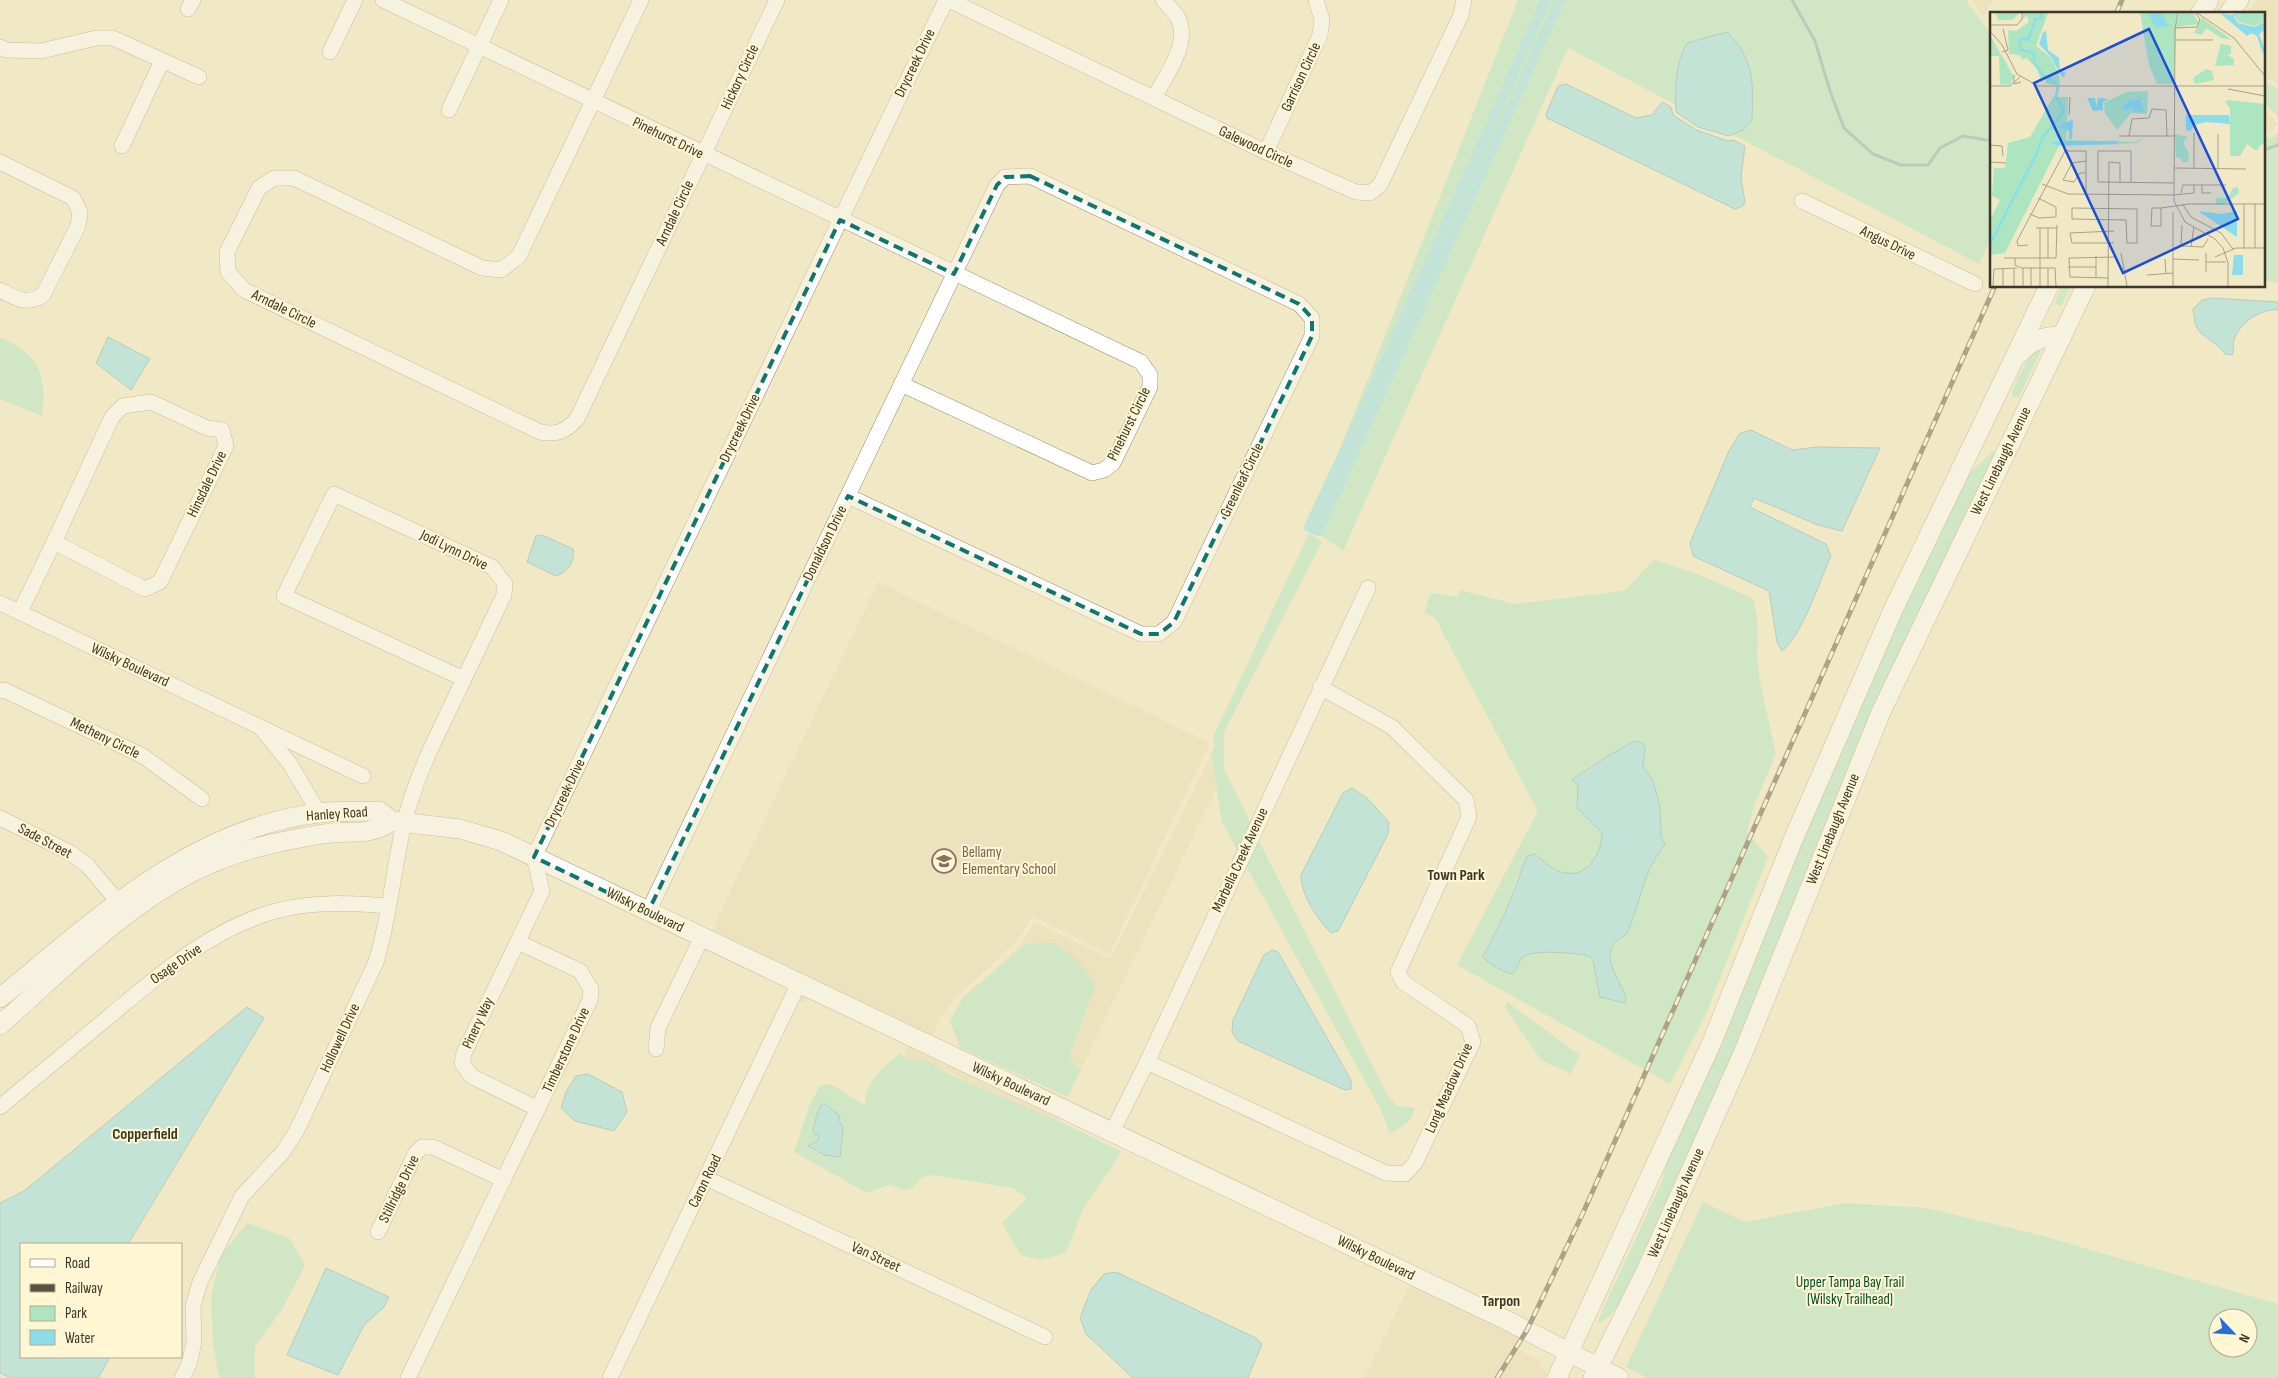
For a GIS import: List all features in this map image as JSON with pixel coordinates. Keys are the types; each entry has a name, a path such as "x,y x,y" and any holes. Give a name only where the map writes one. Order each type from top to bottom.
{"main road":[{"path":"2188,12 2197,0"},
{"path":"2201,12 2210,0"},
{"path":"2230,12 2239,0"},
{"name":"West Linebaugh Avenue","path":"1556,1378 1712,1042 1793,840 1894,610 2048,288"},
{"name":"West Linebaugh Avenue","path":"1595,1373 1645,1273 1744,1051 1881,712 2085,288"},
{"path":"2015,360 2026,347 2038,339 2051,336 2062,337"},
{"path":"1987,418 2016,431"},
{"name":"Hanley Road","path":"0,998 210,844 259,826 319,813 379,811 398,822"},
{"name":"Wilsky Boulevard","path":"398,822 472,831 501,841 534,856 1512,1323 1569,1352 1595,1373 1619,1378"},
{"name":"Hanley Road","path":"0,1025 122,907 164,889 216,861 268,844 326,833 378,831 398,822"}],"street":[{"path":"330,52 355,0"},
{"name":"Pinehurst Drive","path":"383,0 954,274"},
{"path":"449,110 501,0"},
{"path":"592,101 641,0"},
{"name":"Hickory Circle","path":"703,154 777,0"},
{"name":"Galewood Circle","path":"947,0 1266,152 1356,192 1370,193 1380,185 1385,176 1462,16 1464,0"},
{"name":"Drycreek Drive","path":"534,856 947,0"},
{"path":"1154,98 1179,48 1182,34 1178,18 1163,0"},
{"name":"Garrison Circle","path":"1266,152 1320,35 1322,20 1316,0"},
{"path":"0,47 6,50 41,51 96,38 113,38 200,77"},
{"path":"122,146 162,61"},
{"name":"Arndale Circle","path":"592,101 519,256 501,270 482,268 294,178 274,178 259,188 227,252 228,272 244,290 540,432 555,434 567,430 577,419 703,154"},
{"path":"0,162 72,198 80,212 78,226 43,296 32,302 22,300 0,290"},
{"name":"Greenleaf Circle","path":"848,496 1141,634 1159,634 1174,622 1312,336 1312,318 1299,304 1030,176 1005,177"},
{"name":"Donaldson Drive","path":"648,912 997,185 1005,177"},
{"name":"Angus Drive","path":"1802,201 1975,284"},
{"name":"Pinehurst Circle","path":"901,384 1092,473 1104,470 1113,462 1150,387 1150,375 1142,362 954,274"},
{"name":"Hinsdale Drive","path":"20,612 112,417 124,406 151,402 207,428 222,430 226,446 160,582 145,589 54,542"},
{"name":"Jodi Lynn Drive","path":"334,494 492,567 505,584 504,595 464,679 284,596 334,494"},
{"name":"Marbella Creek Avenue","path":"1112,1132 1147,1062 1320,687 1368,588"},
{"name":"Wilsky Boulevard","path":"0,603 363,776"},
{"name":"Hollowell Drive","path":"182,1378 189,1364 194,1342 193,1306 200,1282 242,1196 283,1152 296,1132 376,962 384,935 398,822 464,679"},
{"name":"Long Meadow Drive","path":"1147,1062 1386,1173 1405,1174 1415,1163 1473,1042 1468,1026 1402,982 1398,972 1469,816 1466,800 1392,727 1320,687"},
{"name":"Metheny Circle","path":"0,691 4,690 142,756 202,799"},
{"name":"Wilsky Boulevard","path":"260,726 290,764 319,813"},
{"name":"Sade Street","path":"0,818 71,853 88,866 122,907"},
{"name":"Pinery Way","path":"534,856 542,891 464,1053 462,1063 470,1076 538,1109"},
{"name":"Osage Drive","path":"0,1107 175,962 238,924 276,911 312,904 349,902 388,906"},
{"path":"656,1049 658,1028 702,937"},
{"name":"Timberstone Drive","path":"518,942 580,972 591,989 590,1000 538,1109"},
{"name":"Caron Road","path":"610,1378 799,983"},
{"path":"408,1378 538,1109"},
{"name":"Stillridge Drive","path":"378,1232 415,1154 422,1147 433,1147 504,1180"},
{"name":"Van Street","path":"706,1178 1045,1337"}],"highlighted area":[{"path":"1030,176 1299,304 1312,318 1312,336 1174,622 1159,634 1141,634 848,496 648,912 534,857 840,220 954,274 997,185 1005,177"}],"shaded area":[{"path":"1972,0 1993,0 1983,16"},
{"path":"2258,0 2278,0 2278,83 2266,78 2266,12 2248,12"},
{"path":"2266,110 2278,124 2271,133 2266,132"},
{"path":"878,582 1210,743 1109,954 1032,916 1017,942 957,996 941,1017 931,1038 711,932"},
{"path":"1211,754 1216,789 1080,1071 1069,1057 1087,1011 1000,966 993,971 1020,945 1035,922 1107,957 1112,957"},
{"path":"802,990 1060,1113 1057,1120 987,1091 927,1061 913,1061 904,1056 909,1045 809,1000 796,1004"},
{"path":"1412,1281 1524,1334 1516,1348 1539,1360 1547,1375 1545,1378 1364,1378"}],"green space":[{"path":"1518,0 1966,0 1990,33 1990,241 1979,264 1568,48 1343,551 1309,527"},
{"path":"2266,82 2278,88 2278,117 2266,104"},
{"path":"2278,133 2278,283 2266,280 2266,136 2272,138"},
{"path":"2061,288 2069,288 2062,305 2059,306 2055,301"},
{"path":"0,337 24,351 38,368 43,388 42,416 0,399"},
{"path":"2039,347 2041,351 2019,397 2013,397 2012,390 2033,348"},
{"path":"1993,451 1996,453 1787,927 1664,1216 1619,1306 1605,1320 1597,1323 1662,1181 1668,1155 1845,732 1967,476"},
{"path":"1309,533 1322,542 1224,732 1224,769 1251,823 1238,852 1222,822 1211,754 1215,745 1212,739"},
{"path":"1654,560 1702,576 1753,598 1758,624 1757,657 1760,682 1776,754 1755,803 1747,832 1768,857 1706,1014 1670,1084 1457,965 1538,811 1435,618 1425,613 1432,593 1458,597 1460,590 1515,604 1623,591","holes":["1629,743 1645,755 1643,767 1653,781 1661,815 1661,837 1665,844 1651,865 1626,935 1617,941 1610,955 1614,971 1626,997 1595,968 1589,956 1564,953 1535,953 1521,958 1508,973 1483,957 1506,911 1517,877 1535,854 1546,864 1564,873 1581,871 1594,860 1601,843 1602,833 1577,808 1578,785 1572,780 1590,766 1607,759"]},
{"path":"1257,837 1388,1096 1397,1106 1415,1108 1409,1122 1390,1134 1381,1110 1245,864"},
{"path":"1054,943 1077,959 1096,984 1069,1057 1080,1071 1068,1097 960,1048 950,1021 963,997 1026,944"},
{"path":"1507,1002 1580,1055 1571,1074 1541,1060 1505,1007"},
{"path":"899,1054 913,1061 927,1061 953,1076 1057,1120 1122,1152 1083,1209 1066,1252 1041,1260 1021,1255 1002,1223 1027,1198 1013,1188 933,1175 923,1177 912,1188 905,1190 889,1185 867,1193 794,1152 810,1104 820,1086 830,1084 865,1105 871,1083 881,1070","holes":["830,1110 835,1112 841,1126 842,1136 839,1145 830,1157 814,1151 810,1144 818,1140 819,1136 813,1133 818,1115"]},
{"name":"Upper Tampa Bay Trail (Wilsky Trailhead)","path":"1703,1202 1745,1222 1845,1203 1926,1208 2039,1235 2278,1304 2278,1378 1648,1378 1626,1367"},
{"path":"248,1223 289,1238 305,1265 283,1308 255,1347 255,1378 219,1378 213,1342 211,1298 221,1254"}],"water":[{"path":"1727,32 1743,52 1752,83 1752,120 1743,130 1729,136 1698,127 1676,112 1678,68 1687,43"},
{"path":"1566,84 1636,118 1652,115 1662,102 1671,107 1673,115 1696,130 1728,141 1733,140 1745,146 1741,178 1745,202 1743,206 1735,209 1547,118 1546,114 1558,86"},
{"path":"2213,298 2278,302 2278,310 2265,311 2252,318 2237,334 2233,344 2232,355 2225,354 2198,330 2195,322 2193,309 2202,300"},
{"path":"108,337 150,359 131,390 96,363"},
{"path":"1751,430 1792,450 1817,447 1880,448 1842,531 1818,525 1754,498 1750,507 1826,544 1831,556 1797,633 1782,651 1777,642 1769,591 1693,556 1690,543 1729,451 1739,434"},
{"path":"542,535 573,549 574,553 570,566 556,576 527,562 536,536"},
{"path":"1635,741 1642,743 1645,747 1643,767 1653,781 1660,806 1661,836 1665,845 1651,866 1626,935 1617,941 1610,955 1614,971 1626,997 1625,1003 1600,997 1593,961 1589,956 1555,952 1535,953 1523,957 1513,974 1493,965 1483,957 1506,911 1527,856 1535,854 1554,869 1564,873 1573,873 1581,871 1588,866 1598,852 1602,833 1577,808 1578,785 1572,780 1582,772"},
{"path":"1352,788 1367,798 1389,822 1388,834 1338,931 1331,933 1320,921 1311,906 1304,891 1301,875 1343,793"},
{"path":"1272,950 1278,952 1351,1080 1351,1089 1345,1090 1238,1041 1232,1032 1233,1020 1264,955"},
{"path":"247,1007 264,1018 129,1243 20,1243 20,1358 109,1358 98,1378 11,1378 0,1373 0,1203 24,1191"},
{"path":"588,1074 622,1092 627,1112 614,1131 575,1121 561,1108 566,1092 576,1076"},
{"path":"822,1104 825,1104 840,1116 839,1120 843,1128 840,1157 824,1155 808,1146 818,1140 819,1136 813,1133 813,1130"},
{"path":"326,1268 389,1297 384,1307 364,1325 338,1375 287,1355"},
{"path":"1116,1272 1256,1338 1262,1344 1248,1378 1133,1378 1086,1334 1080,1318 1091,1290 1104,1274"}],"waterway":[{"path":"1546,0 1365,407 1309,527 1318,531 1560,0"},
{"path":"1792,0 1815,41 1830,91 1844,128 1873,154 1901,165 1928,165 1940,148 1963,136 1990,141"},
{"path":"2266,149 2278,145"}],"railway":[{"path":"2117,12 2122,0"},
{"path":"1497,1378 1527,1330 1583,1213 1994,288"}],"place":[{"name":"Bellamy Elementary School","path":"944,861"}],"district":[{"name":"Town Park","path":"1456,875"},
{"name":"Copperfield","path":"145,1134"},
{"name":"Tarpon","path":"1501,1301"}]}
